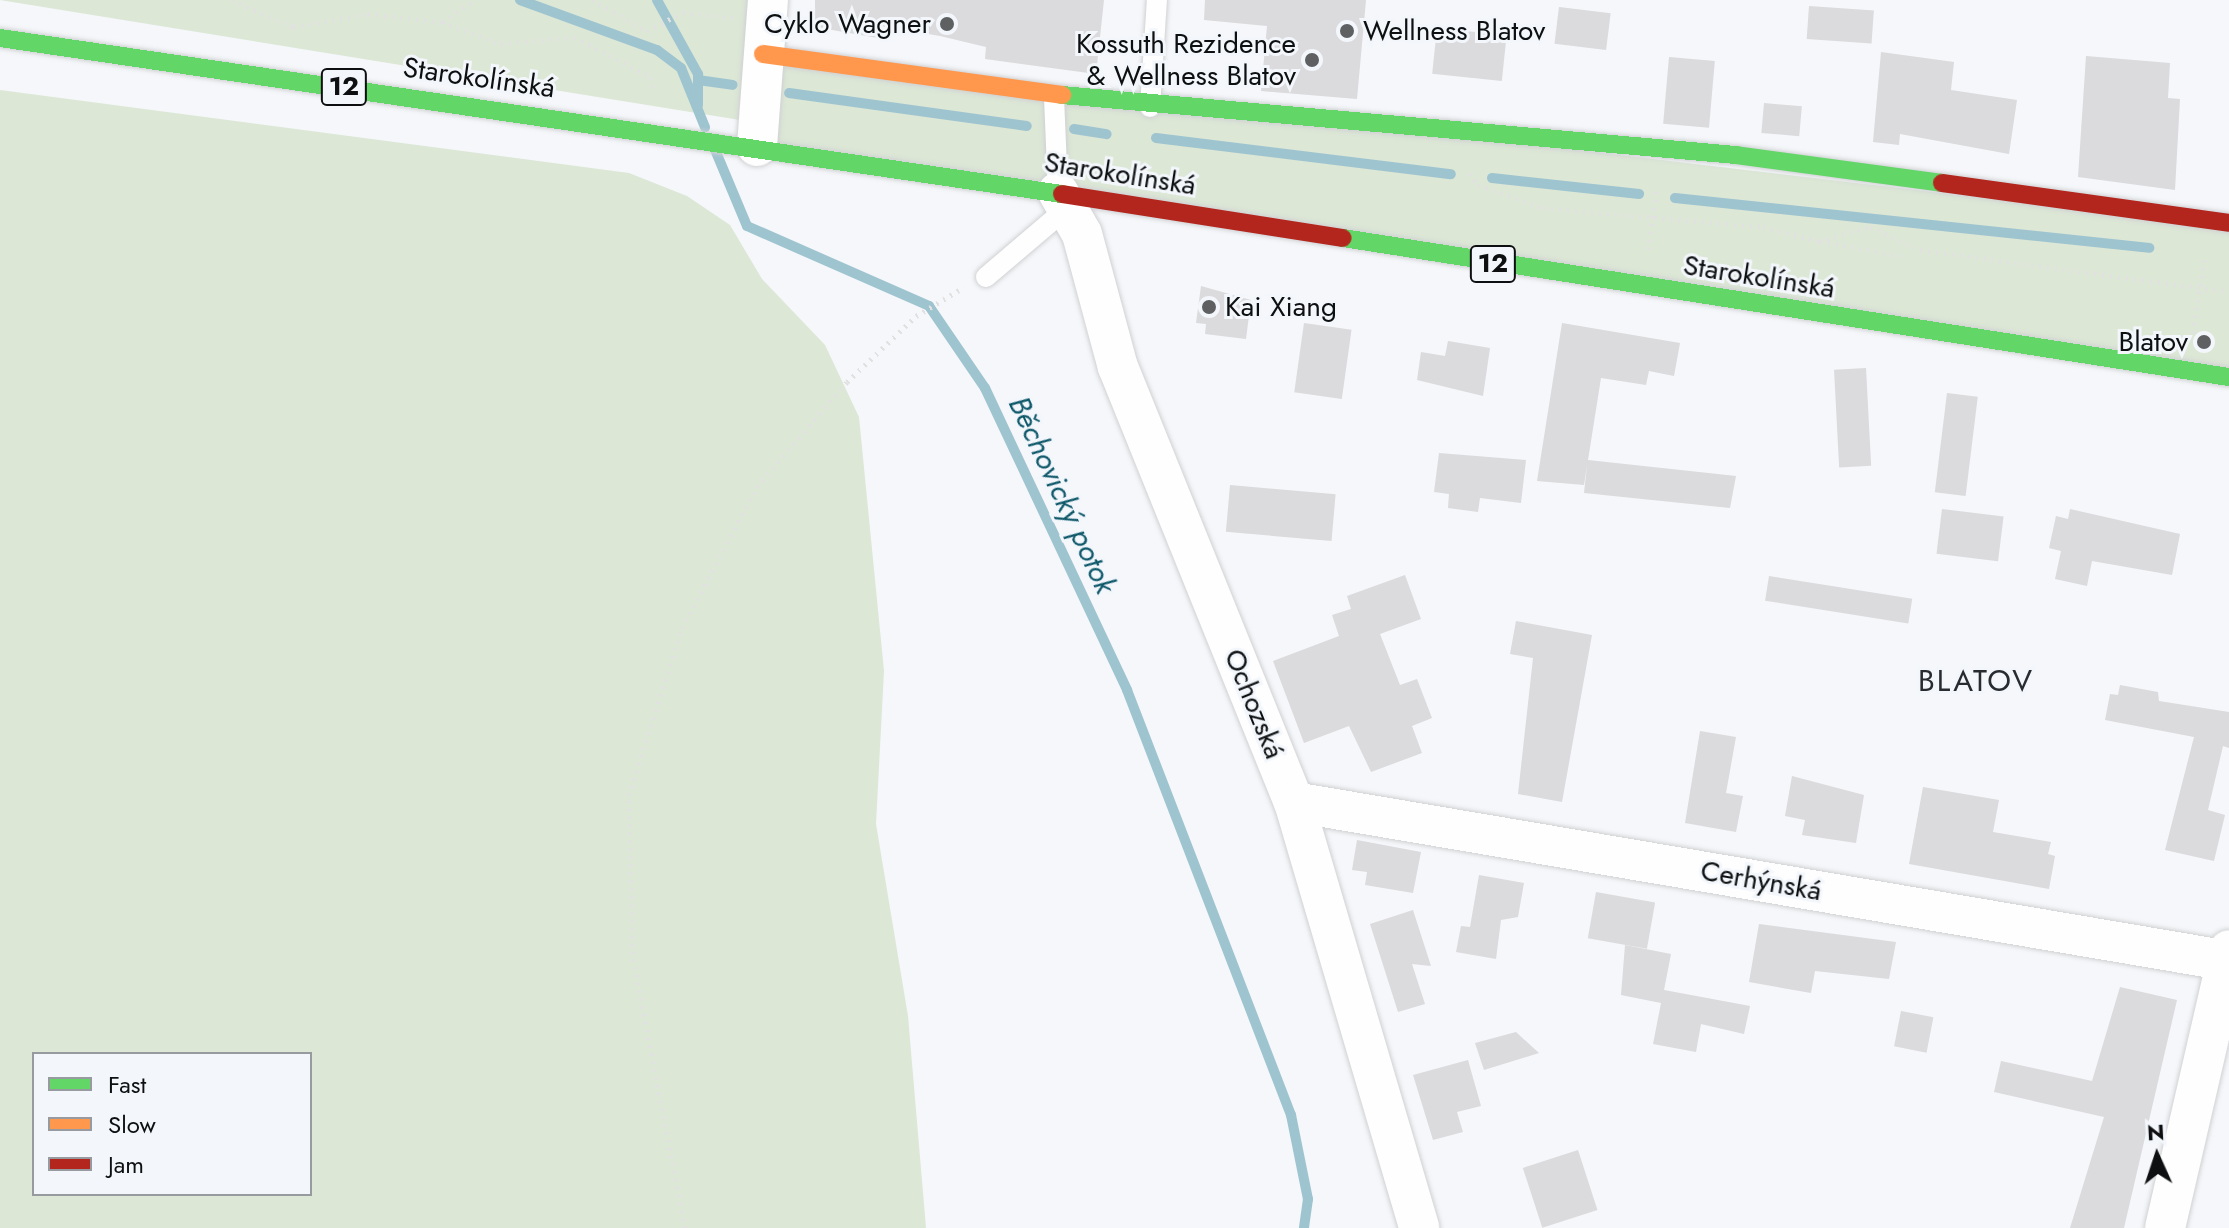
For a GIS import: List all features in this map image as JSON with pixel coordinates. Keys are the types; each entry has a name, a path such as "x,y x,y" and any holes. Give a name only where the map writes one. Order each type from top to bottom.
{"main road":[{"path":"766,25 1054,97 1654,147 2229,223"},
{"name":"Starokolínská","path":"0,38 757,146 1062,200 2229,377"}],"street":[{"path":"757,146 766,25"},
{"name":"Ochozská","path":"1062,200 1082,234 1118,367 1294,802 1419,1228"},
{"name":"Cerhýnská","path":"1294,802 2228,957"},
{"path":"2165,1228 2228,957"}],"lane":[{"path":"1150,107 1157,0"},
{"path":"986,277 1062,200 1054,97"}],"path":[{"path":"232,0 293,27 368,14 442,22 501,44 574,37 651,77 657,132"},
{"path":"442,22 474,0"},
{"path":"592,0 647,31 675,16 766,25"},
{"path":"1455,131 1478,185 1543,208 1654,222 1763,227 1901,256"},
{"path":"1651,242 1654,147"},
{"path":"1819,241 1870,227 1920,250 2229,292"},
{"path":"2192,338 2200,287"},
{"path":"685,1228 632,954 629,795 682,628 757,487 847,382 916,316 945,296"}],"green space":[{"path":"0,0 758,0 740,120"},
{"path":"763,54 2229,227 2229,377 757,146"},
{"path":"0,90 629,173 687,196 730,225 762,279 825,345 859,417 884,671 876,824 908,1016 926,1228 0,1228"}],"building":[{"path":"815,0 1104,0 1096,74 985,59 986,47 940,36 880,26 878,38 815,27"},
{"name":"Kossuth Rezidence & Wellness Blatov","path":"1205,0 1366,0 1357,99 1261,91 1267,26 1204,20"},
{"path":"1809,6 1874,11 1872,43 1807,39"},
{"path":"1559,7 1611,13 1606,50 1554,44"},
{"path":"1437,28 1507,35 1502,81 1432,74"},
{"path":"1881,52 1954,62 1951,90 2017,100 2009,154 1900,134 1899,145 1873,142"},
{"path":"2086,56 2170,63 2168,98 2180,99 2175,190 2078,177"},
{"path":"1669,57 1715,61 1709,128 1663,124"},
{"path":"1764,103 1802,106 1799,136 1761,133"},
{"path":"1201,286 1251,300 1246,339 1205,334 1206,324 1196,323"},
{"path":"1304,323 1352,330 1342,399 1294,392"},
{"path":"1562,323 1680,343 1674,376 1649,371 1646,385 1601,378 1588,460 1736,476 1730,508 1584,493 1587,465 1584,485 1537,481"},
{"path":"1448,341 1490,348 1483,396 1417,380 1421,352 1445,356"},
{"path":"1866,368 1871,466 1839,468 1834,370"},
{"path":"1947,393 1978,397 1966,496 1935,492"},
{"path":"1439,453 1526,460 1521,503 1480,498 1478,512 1448,508 1449,494 1434,492"},
{"path":"1230,485 1336,494 1332,541 1226,532"},
{"path":"1942,509 2004,517 1998,561 1937,554"},
{"path":"2070,509 2180,534 2172,575 2092,561 2087,586 2055,579 2061,551 2049,548 2056,516 2068,519"},
{"path":"1405,575 1421,619 1380,634 1400,685 1417,679 1432,718 1412,726 1422,753 1371,772 1349,726 1304,743 1273,661 1339,636 1332,615 1351,609 1347,596"},
{"path":"1769,576 1912,599 1908,623 1765,601"},
{"path":"1516,621 1592,635 1562,802 1518,794 1533,658 1510,654"},
{"path":"2120,685 2158,692 2159,701 2229,712 2229,748 2223,746 2208,810 2225,815 2214,861 2165,850 2194,737 2105,720 2110,694 2118,695"},
{"path":"1700,731 1736,737 1726,793 1743,796 1736,832 1685,823"},
{"path":"1792,776 1864,795 1856,843 1802,835 1805,820 1785,816"},
{"path":"1923,787 1999,800 1993,832 2051,842 2048,854 2055,856 2049,889 1909,864"},
{"path":"1357,840 1421,852 1413,893 1365,885 1367,872 1352,870"},
{"path":"1479,875 1524,883 1518,917 1501,920 1496,959 1456,952 1461,926 1470,927"},
{"path":"1596,892 1655,902 1647,949 1588,938"},
{"path":"1413,910 1431,966 1412,964 1425,1004 1398,1012 1370,924"},
{"path":"1759,924 1896,942 1889,979 1815,971 1811,993 1749,982"},
{"path":"1625,945 1671,954 1664,990 1750,1006 1744,1034 1701,1024 1696,1052 1653,1044 1661,1003 1621,995"},
{"path":"2120,987 2177,1000 2124,1228 2070,1228 2104,1117 1994,1092 2001,1061 2092,1081"},
{"path":"1901,1011 1933,1017 1927,1053 1894,1046"},
{"path":"1516,1032 1539,1053 1484,1070 1475,1043"},
{"path":"1468,1060 1481,1106 1457,1112 1463,1132 1433,1140 1413,1075"},
{"path":"1578,1150 1597,1210 1542,1228 1523,1168"}],"waterway":[{"name":"Běchovický potok","path":"520,0 657,50 681,68 705,127"},
{"path":"657,0 698,74 698,105"},
{"path":"698,80 733,85"},
{"path":"789,93 1027,126"},
{"path":"1074,129 1107,134"},
{"path":"1156,138 1451,174"},
{"name":"Běchovický potok","path":"716,152 747,226 929,306 985,388 1127,690 1291,1115 1308,1199 1304,1228"},
{"path":"1492,178 1639,194"},
{"path":"1675,198 2149,248"}],"traffic: fast":[{"path":"0,38 1062,194"},
{"path":"1062,95 1736,155 1942,183"},
{"path":"1343,238 2229,377"}],"traffic: slow":[{"path":"763,54 1062,95"}],"traffic: jam":[{"path":"1942,183 2229,223"},
{"path":"1062,194 1343,238"}],"place":[{"name":"Cyklo Wagner","path":"947,24"},
{"name":"Wellness Blatov","path":"1347,31"},
{"name":"Kossuth Rezidence & Wellness Blatov","path":"1312,60"},
{"name":"Kai Xiang","path":"1209,307"},
{"name":"Blatov","path":"2204,342"}],"district":[{"name":"BLATOV","path":"1976,681"}]}
